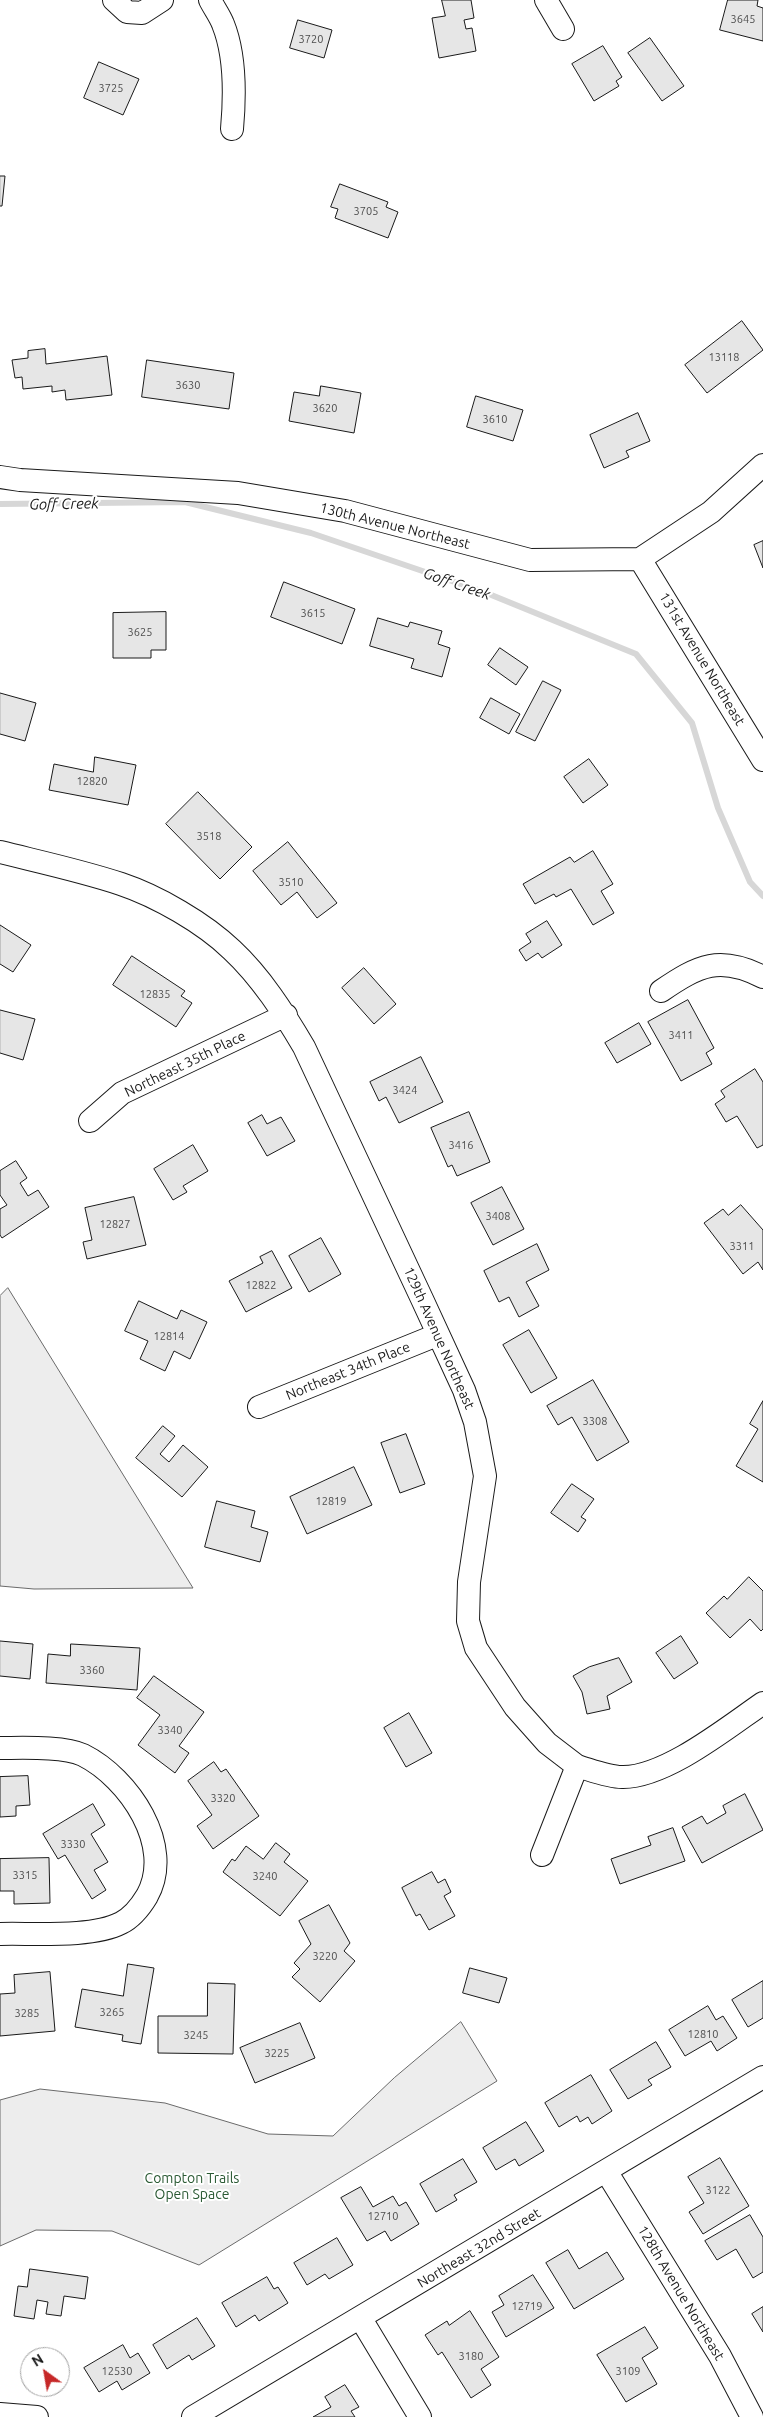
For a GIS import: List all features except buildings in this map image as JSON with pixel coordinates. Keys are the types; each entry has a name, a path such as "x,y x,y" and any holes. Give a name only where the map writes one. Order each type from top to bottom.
{"street":[{"path":"114,0 127,12 142,13 162,0"},
{"path":"210,0 224,25 230,56 234,96 232,129"},
{"path":"546,0 563,28"},
{"path":"640,559 711,512 763,465"},
{"name":"130th Avenue Northeast","path":"0,476 20,480 238,493 345,511 530,560 640,559"},
{"name":"131st Avenue Northeast","path":"640,559 667,599 763,760"},
{"name":"129th Avenue Northeast","path":"0,852 122,884 156,899 196,923 231,949 286,1015 304,1047 464,1390 475,1422 484,1476 469,1582 468,1621 476,1648 515,1708 547,1743 578,1766"},
{"path":"661,991 688,973 710,966 732,964 763,977"},
{"name":"Northeast 35th Place","path":"90,1121 122,1093 286,1015"},
{"name":"Northeast 34th Place","path":"259,1407 437,1334"},
{"path":"542,1855 578,1766 621,1777 641,1776 699,1746 763,1703"},
{"path":"0,1748 48,1749 80,1754 103,1766 126,1789 144,1820 154,1845 156,1866 151,1888 142,1906 121,1923 86,1932 0,1934"},
{"name":"Northeast 32nd Street","path":"193,2417 361,2319 763,2077"},
{"name":"128th Avenue Northeast","path":"606,2172 720,2356 752,2417"},
{"path":"361,2319 420,2417"},
{"path":"0,2414 37,2417"}],"shaded area":[{"path":"8,1288 193,1588 34,1589 0,1586 0,1296"},
{"name":"Compton Trails Open Space","path":"461,2022 497,2081 199,2265 112,2231 36,2230 0,2246 0,2100 40,2089 165,2103 268,2134 333,2136 394,2078"}],"waterway":[{"name":"Goff Creek","path":"0,504 185,502 311,533 484,592 636,654 692,723 718,808 750,882 763,896"}]}
